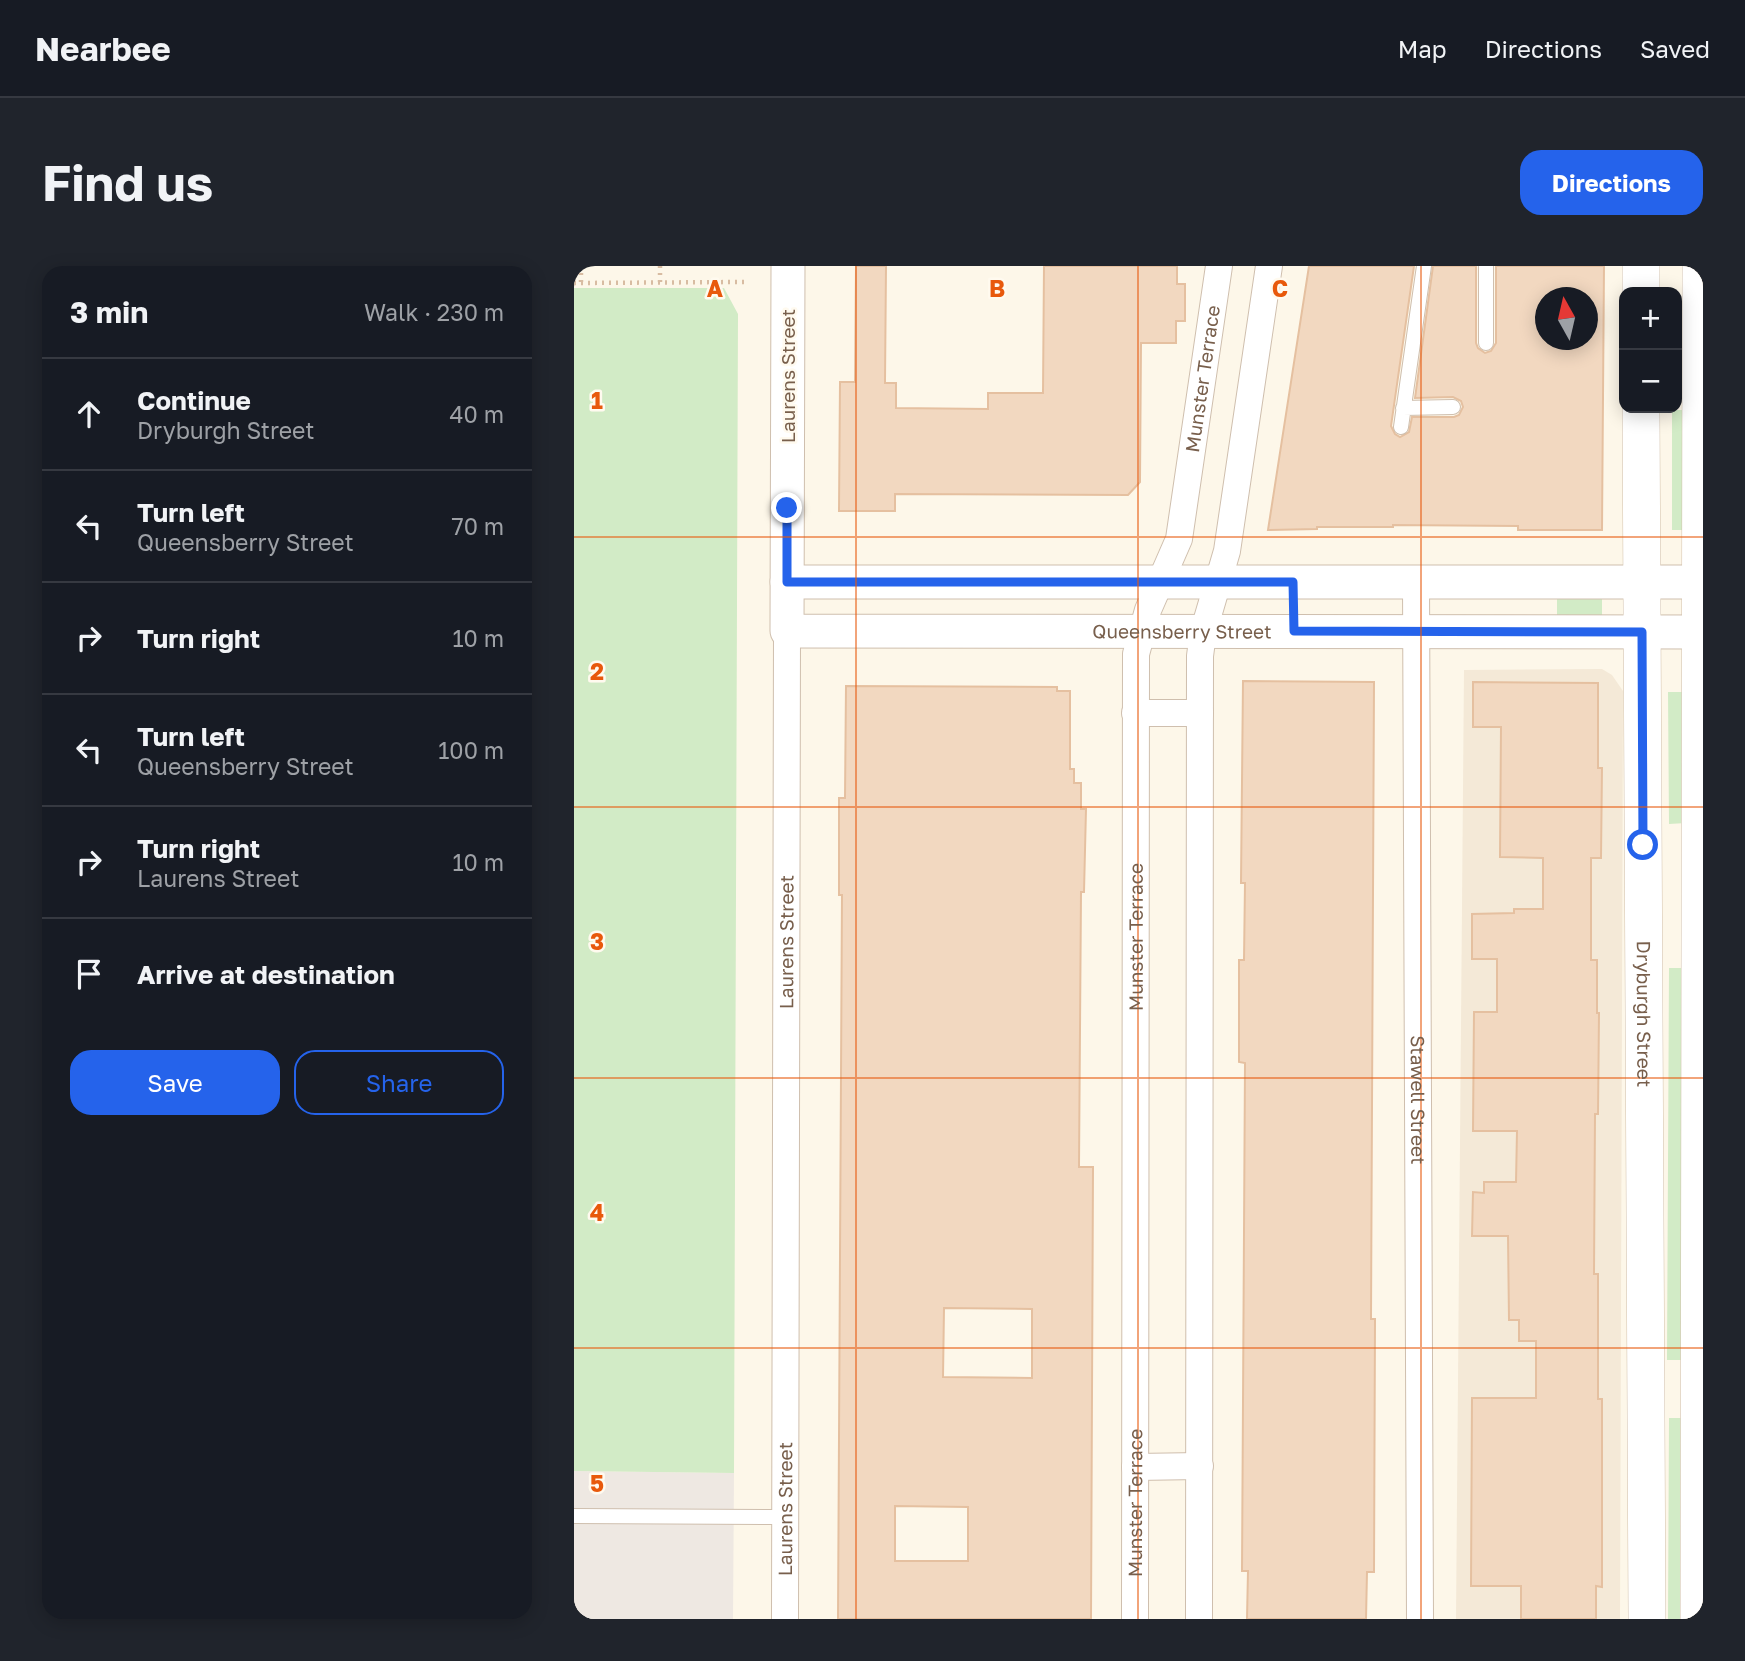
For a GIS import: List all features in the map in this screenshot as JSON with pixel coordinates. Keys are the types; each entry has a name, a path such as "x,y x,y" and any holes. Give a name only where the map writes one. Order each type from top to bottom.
{"main road":[{"path":"1641,266 1641,287"},
{"path":"1699,1619 1701,582 1689,381 1701,266"},
{"name":"Dryburgh Street","path":"1641,413 1647,1619"},
{"path":"1643,845 1701,857"},
{"path":"1644,935 1699,935"},
{"path":"1646,1388 1699,1388"}],"street":[{"name":"Laurens Street","path":"785,1619 788,266"},
{"name":"Munster Terrace","path":"1135,1619 1136,654 1158,582 1179,539 1219,266"},
{"path":"1199,1619 1200,656 1203,633 1229,540 1269,266"},
{"path":"787,582 1701,582"},
{"path":"1293,582 1294,631"},
{"name":"Stawell Street","path":"1416,582 1420,1619"},
{"path":"1566,632 1567,582"},
{"name":"Queensberry Street","path":"787,631 1701,632"},
{"path":"1135,713 1200,713"},
{"path":"1135,1467 1200,1466"}],"lane":[{"path":"1401,427 1424,266"},
{"path":"1486,266 1486,343"},
{"path":"1404,408 1452,407"},
{"path":"574,1516 785,1517"}],"path":[{"path":"581,266 581,283"},
{"path":"660,266 660,282"},
{"path":"574,283 744,282"}],"shaded area":[{"path":"1602,669 1612,675 1623,691 1620,1619 1456,1619 1464,670"},
{"path":"574,1471 734,1473 733,1619 574,1619"}],"green space":[{"path":"574,288 724,288 738,314 734,1473 574,1471"},
{"path":"1682,410 1685,410 1685,530 1672,530 1672,413 1682,413"},
{"path":"1602,594 1602,621 1557,619 1557,595"},
{"path":"1668,692 1686,692 1686,823 1669,824"},
{"path":"1669,968 1685,968 1683,1360 1667,1360"},
{"path":"1669,1418 1685,1418 1684,1619 1668,1619"}],"building":[{"path":"856,266 886,266 885,383 896,383 896,408 988,409 988,393 1043,393 1044,266 1177,266 1177,284 1185,284 1185,321 1176,321 1176,343 1141,343 1140,482 1128,495 895,494 895,511 839,511 840,382 855,382"},
{"path":"1309,266 1414,266 1391,426 1400,437 1409,432 1412,417 1454,417 1459,415 1463,407 1461,401 1453,397 1415,398 1433,266 1476,266 1476,343 1485,353 1491,351 1496,343 1496,266 1604,266 1602,530 1393,525 1268,530"},
{"path":"1243,681 1374,682 1371,1319 1375,1319 1374,1572 1367,1572 1366,1619 1247,1619 1248,1571 1242,1571 1245,1063 1239,1062 1239,960 1244,960 1245,883 1241,883"},
{"path":"1473,682 1598,683 1598,768 1602,768 1601,858 1591,858 1591,960 1597,960 1599,1013 1594,1274 1598,1274 1598,1399 1602,1399 1602,1587 1596,1586 1596,1619 1521,1619 1521,1586 1471,1586 1472,1398 1536,1398 1536,1341 1519,1341 1519,1320 1509,1320 1508,1236 1472,1236 1473,1192 1484,1193 1484,1182 1516,1182 1517,1131 1473,1131 1474,1012 1497,1012 1497,959 1472,959 1472,914 1543,909 1543,858 1500,857 1501,727 1473,727"},
{"path":"846,686 1057,687 1057,691 1070,691 1070,769 1074,769 1074,783 1081,783 1081,809 1086,809 1084,892 1081,892 1079,1167 1093,1167 1091,1619 838,1619 842,895 839,895 839,798 845,798","holes":["944,1308 1032,1309 1032,1378 943,1377","895,1506 968,1507 968,1561 895,1561"]}],"route":[{"path":"787,508 787,582 1293,582 1294,631 1642,632 1643,845"}]}
